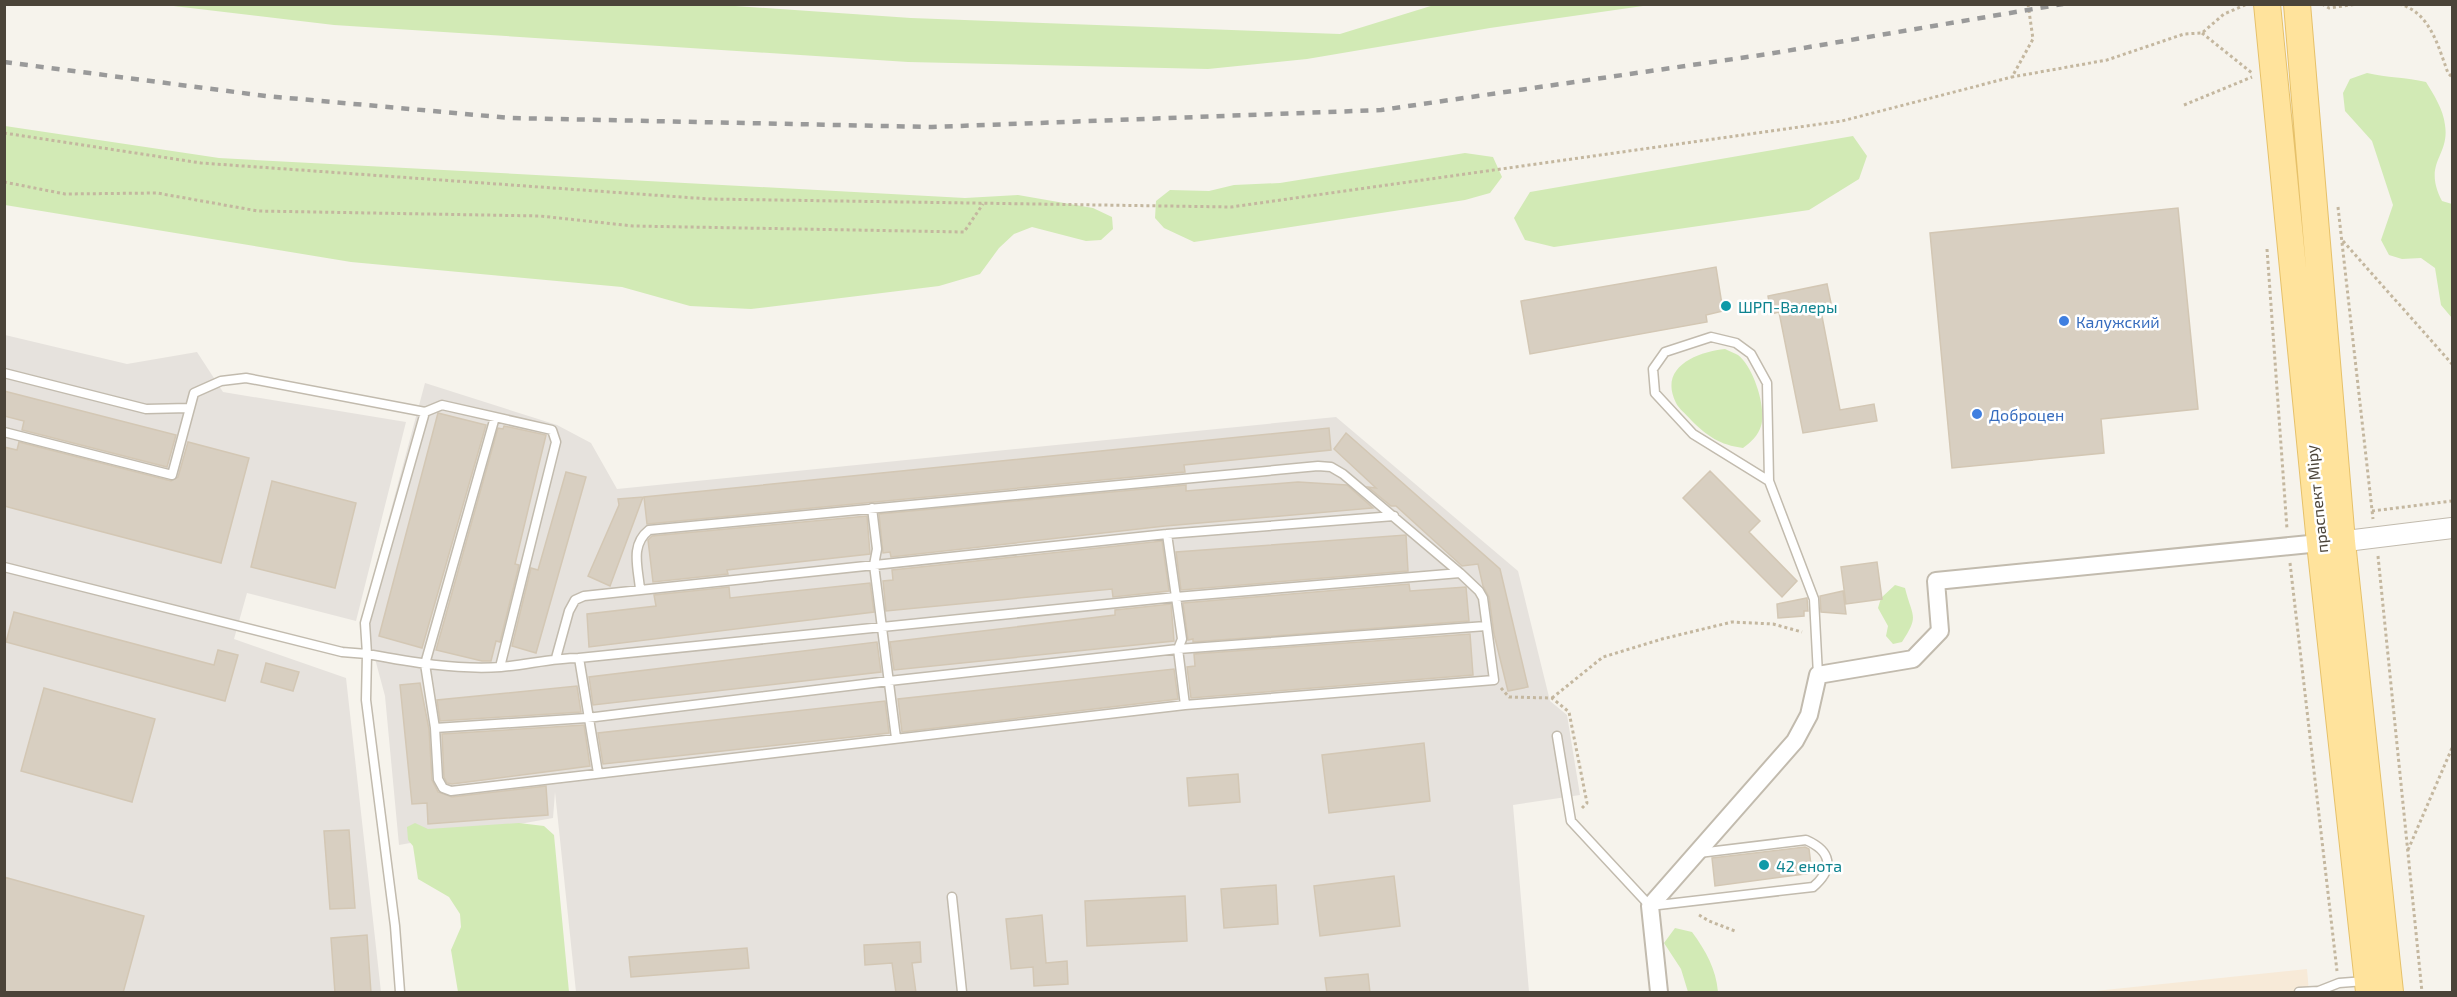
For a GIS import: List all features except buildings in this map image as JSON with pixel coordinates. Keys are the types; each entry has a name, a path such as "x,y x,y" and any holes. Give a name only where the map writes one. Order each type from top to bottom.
{"main road":[{"name":"праспект Міру","path":"2298,12 2331,543 2369,986"},
{"name":"праспект Міру","path":"2268,13 2331,543 2390,993"}],"street":[{"path":"1659,993 1650,906 1795,741 1809,715 1818,675 1914,659 1940,631 1936,581 2289,548 2452,528"}],"lane":[{"path":"1769,481 1693,434 1654,393 1653,369 1665,352 1712,337 1736,343 1751,354 1767,383 1769,481 1814,599 1818,675"},
{"path":"4,373 146,409 189,408"},
{"path":"4,432 172,475 194,393 221,381 246,378 425,412 442,405 552,430 556,442 500,667"},
{"path":"400,993 395,926 366,700 365,623 425,412"},
{"path":"495,417 425,664 435,728 438,779 443,788 451,791 1185,705 1494,680 1483,598 1479,591 1394,516 1343,474 1331,467 1318,466 650,530 640,537 636,548 640,589"},
{"path":"872,508 877,549 874,565 896,738"},
{"path":"556,658 569,610 575,600 584,596 1167,534 1394,516"},
{"path":"1167,534 1182,639 1178,649 1185,705"},
{"path":"4,567 342,652 425,664 500,667 556,658 579,658 1176,597 1460,573"},
{"path":"435,728 588,717 1178,649 1486,626"},
{"path":"579,658 598,773"},
{"path":"1557,735 1571,821 1650,906 1813,887 1822,879 1827,868 1827,856 1819,846 1806,840 1695,853"},
{"path":"952,897 962,993"},
{"path":"2299,993 2317,992 2339,983 2369,986"}],"path":[{"path":"2012,77 2032,39 2028,4"},
{"path":"4,133 201,163 709,200 1231,207 1842,121 2012,77 2107,60 2184,34 2202,33 2224,14 2248,4"},
{"path":"2322,4 2329,8 2357,4"},
{"path":"2399,4 2412,7 2432,29 2448,73 2452,77"},
{"path":"2202,33 2254,75"},
{"path":"2254,65 2255,87"},
{"path":"2184,105 2254,75"},
{"path":"4,183 65,194 157,193 258,211 540,216 633,226 964,232 984,203"},
{"path":"2338,205 2376,538 2422,993"},
{"path":"2342,239 2452,364"},
{"path":"2267,242 2289,548 2339,983"},
{"path":"2372,511 2452,501"},
{"path":"1552,698 1603,657 1732,622 1773,624 1816,636"},
{"path":"2408,851 2452,748"},
{"path":"1681,902 1709,921 1736,931"}],"shaded area":[{"path":"5,335 127,364 197,352 223,392 406,422 356,621 247,593 234,639 346,678 381,992 5,992"},
{"path":"425,383 557,425 591,443 617,489 1336,417 1518,571 1550,701 1567,715 1580,795 1513,805 1529,992 576,992 555,792 553,818 399,845 385,696 363,614"},
{"path":"2307,969 2309,992 2095,991"}],"green space":[{"path":"706,4 911,18 1340,34 1434,5 1650,5 1490,28 1307,59 1208,69 908,62 334,25 165,5"},
{"path":"2367,73 2426,82 2442,113 2445,136 2435,168 2435,177 2442,201 2452,204 2452,318 2441,305 2435,268 2421,258 2402,259 2389,255 2381,240 2393,205 2372,141 2345,111 2343,93 2350,79"},
{"path":"5,126 219,158 965,198 1018,195 1093,208 1112,217 1113,229 1101,240 1086,241 1032,227 1014,234 999,248 980,274 939,286 751,309 690,306 622,287 351,262 5,205"},
{"path":"1853,136 1867,156 1859,179 1809,210 1554,247 1525,240 1514,218 1530,192"},
{"path":"1465,153 1493,157 1502,177 1490,193 1465,200 1194,242 1164,228 1155,218 1156,201 1170,190 1209,191 1234,185 1280,183"},
{"path":"1725,349 1738,355 1749,368 1762,409 1761,426 1758,433 1743,448 1721,442 1703,431 1679,407 1672,390 1672,380 1676,371 1683,364 1703,354"},
{"path":"1895,585 1905,588 1913,621 1902,642 1893,644 1886,636 1888,626 1878,608 1881,598"},
{"path":"415,823 428,829 519,823 544,826 554,835 569,992 458,992 451,950 461,927 460,914 449,897 418,879 413,846 408,840 407,827"},
{"path":"1675,928 1692,932 1697,939 1713,968 1718,992 1688,992 1681,969 1664,943"}],"railway":[{"path":"4,62 266,96 510,118 932,127 1381,110 1768,54 2063,4"}],"place":[{"name":"ШРП-Валеры","path":"1726,306"},
{"name":"Калужский","path":"2064,321"},
{"name":"Доброцен","path":"1977,414"},
{"name":"42 енота","path":"1764,865"}]}
